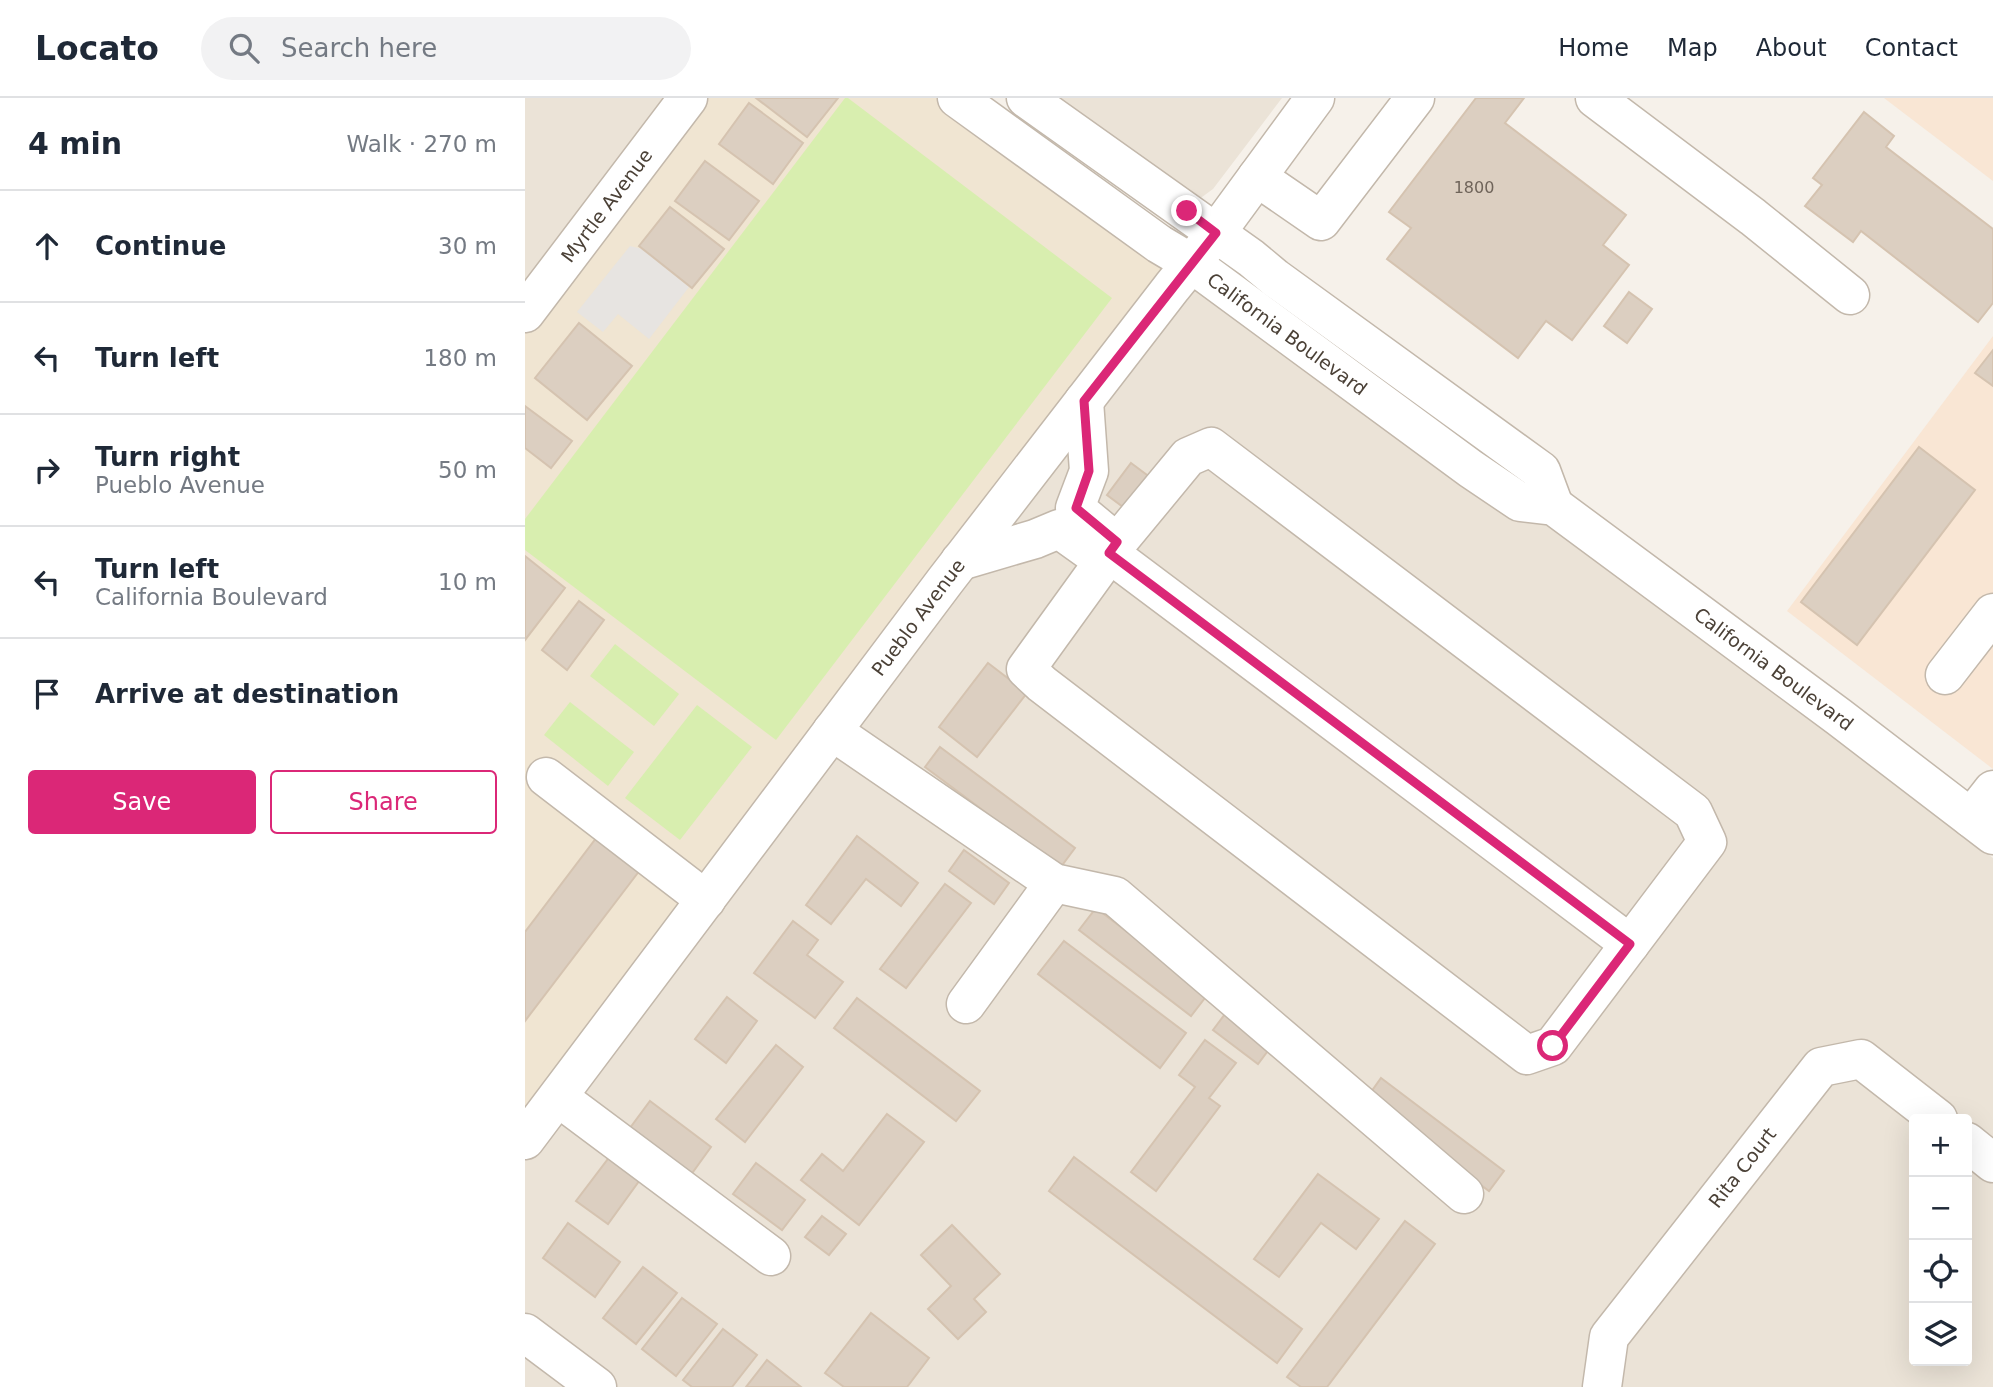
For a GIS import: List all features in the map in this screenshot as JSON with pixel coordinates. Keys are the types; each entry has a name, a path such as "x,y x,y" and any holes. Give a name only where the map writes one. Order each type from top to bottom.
{"street":[{"name":"Myrtle Avenue","path":"525,313 688,98"},
{"name":"California Boulevard","path":"957,98 1159,244 1191,263 1461,461 1520,502 1554,506 1839,717 1986,814"},
{"name":"California Boulevard","path":"1026,98 1216,233 1541,471 1554,506"},
{"name":"Pueblo Avenue","path":"525,1140 960,561 1216,233 1315,98"},
{"path":"1257,177 1321,221 1415,98"},
{"path":"1595,98 1753,217 1850,295"},
{"path":"1084,401 1089,471 1076,508 1110,552"},
{"path":"1211,447 1693,812 1707,842 1553,1046 1527,1055 1025,669 1110,552 1188,457 1211,447"},
{"path":"960,561 1035,539 1059,529 1110,552 1630,944"},
{"path":"1945,676 1993,613"},
{"path":"832,731 1054,883 1115,896 1464,1194"},
{"path":"546,777 706,900"},
{"path":"966,1004 1054,883"},
{"name":"Rita Court","path":"1602,1387 1609,1337 1821,1067 1861,1059 1932,1114"},
{"path":"558,1097 771,1256"},
{"path":"1972,1146 1993,1163"},
{"path":"525,1333 597,1387"}],"shaded area":[{"path":"525,98 688,98 525,313"},
{"path":"688,98 957,98 1191,263 525,1140 525,313"},
{"path":"1026,98 1282,98 1213,189 1187,211"},
{"path":"1884,98 1993,98 1993,181"},
{"path":"630,246 642,249 689,287 649,339 618,314 603,332 577,312"},
{"path":"1191,263 1993,858 1993,1387 525,1387 525,1140"},
{"path":"1993,336 1993,769 1787,611"}],"green space":[{"path":"845,98 1112,298 776,740 525,550 525,519"},
{"path":"615,644 679,694 654,726 590,676"},
{"path":"570,702 634,752 608,786 544,735"},
{"path":"697,705 752,747 680,840 625,798"}],"building":[{"path":"756,98 838,98 807,137"},
{"path":"1476,98 1524,98 1505,123 1626,215 1603,245 1629,265 1572,340 1546,321 1518,358 1387,259 1411,228 1389,212"},
{"path":"749,103 803,143 773,184 719,144"},
{"path":"1864,112 1894,136 1886,147 1993,229 1993,303 1978,322 1861,231 1853,242 1805,206 1822,185 1813,178"},
{"path":"705,161 759,201 729,240 675,201"},
{"path":"670,207 724,249 692,288 639,246"},
{"path":"1629,292 1652,309 1627,343 1604,326"},
{"path":"579,323 632,366 587,420 535,378"},
{"path":"1993,350 1993,386 1975,373"},
{"path":"525,406 572,441 551,468 525,448"},
{"path":"1919,447 1975,490 1857,645 1801,602"},
{"path":"1131,463 1151,478 1127,510 1107,495"},
{"path":"525,556 565,588 525,640"},
{"path":"579,601 604,620 567,670 542,650"},
{"path":"988,663 1027,693 977,757 939,727"},
{"path":"940,747 1075,848 1060,868 925,767"},
{"path":"857,836 918,883 901,906 866,879 831,924 806,905"},
{"path":"597,837 640,870 525,1021 525,932"},
{"path":"964,850 1009,883 994,904 949,871"},
{"path":"945,884 971,903 906,988 880,969"},
{"path":"1096,908 1208,994 1191,1016 1079,930"},
{"path":"793,921 818,940 807,955 843,982 815,1018 754,973"},
{"path":"1064,941 1186,1033 1160,1068 1038,974"},
{"path":"727,997 757,1021 726,1063 695,1039"},
{"path":"857,998 980,1091 956,1121 834,1028"},
{"path":"1228,1010 1273,1044 1258,1064 1213,1030"},
{"path":"1205,1040 1236,1063 1209,1098 1220,1106 1156,1191 1131,1172 1195,1087 1179,1075"},
{"path":"776,1045 803,1067 745,1142 716,1119"},
{"path":"1381,1078 1504,1171 1489,1191 1366,1099"},
{"path":"650,1101 711,1147 685,1183 624,1136"},
{"path":"887,1114 924,1142 859,1225 801,1180 822,1154 843,1171"},
{"path":"611,1155 642,1177 608,1224 576,1201"},
{"path":"1074,1157 1302,1329 1277,1363 1049,1191"},
{"path":"756,1163 805,1200 782,1230 733,1194"},
{"path":"1318,1174 1379,1219 1356,1249 1321,1223 1279,1277 1254,1259"},
{"path":"822,1216 846,1234 829,1255 805,1237"},
{"path":"1405,1221 1435,1244 1327,1387 1301,1387 1287,1377"},
{"path":"568,1223 620,1262 595,1297 543,1258"},
{"path":"952,1225 1000,1274 974,1299 986,1312 958,1339 928,1309 951,1286 921,1255"},
{"path":"643,1267 677,1293 636,1344 603,1318"},
{"path":"682,1298 717,1324 676,1376 642,1349"},
{"path":"871,1313 929,1358 907,1387 844,1387 825,1373"},
{"path":"723,1329 757,1355 732,1387 692,1387 683,1380"},
{"path":"767,1360 801,1387 746,1387"}],"route":[{"path":"1187,211 1216,233 1084,401 1089,471 1076,508 1117,542 1109,553 1630,944 1553,1046"}]}
